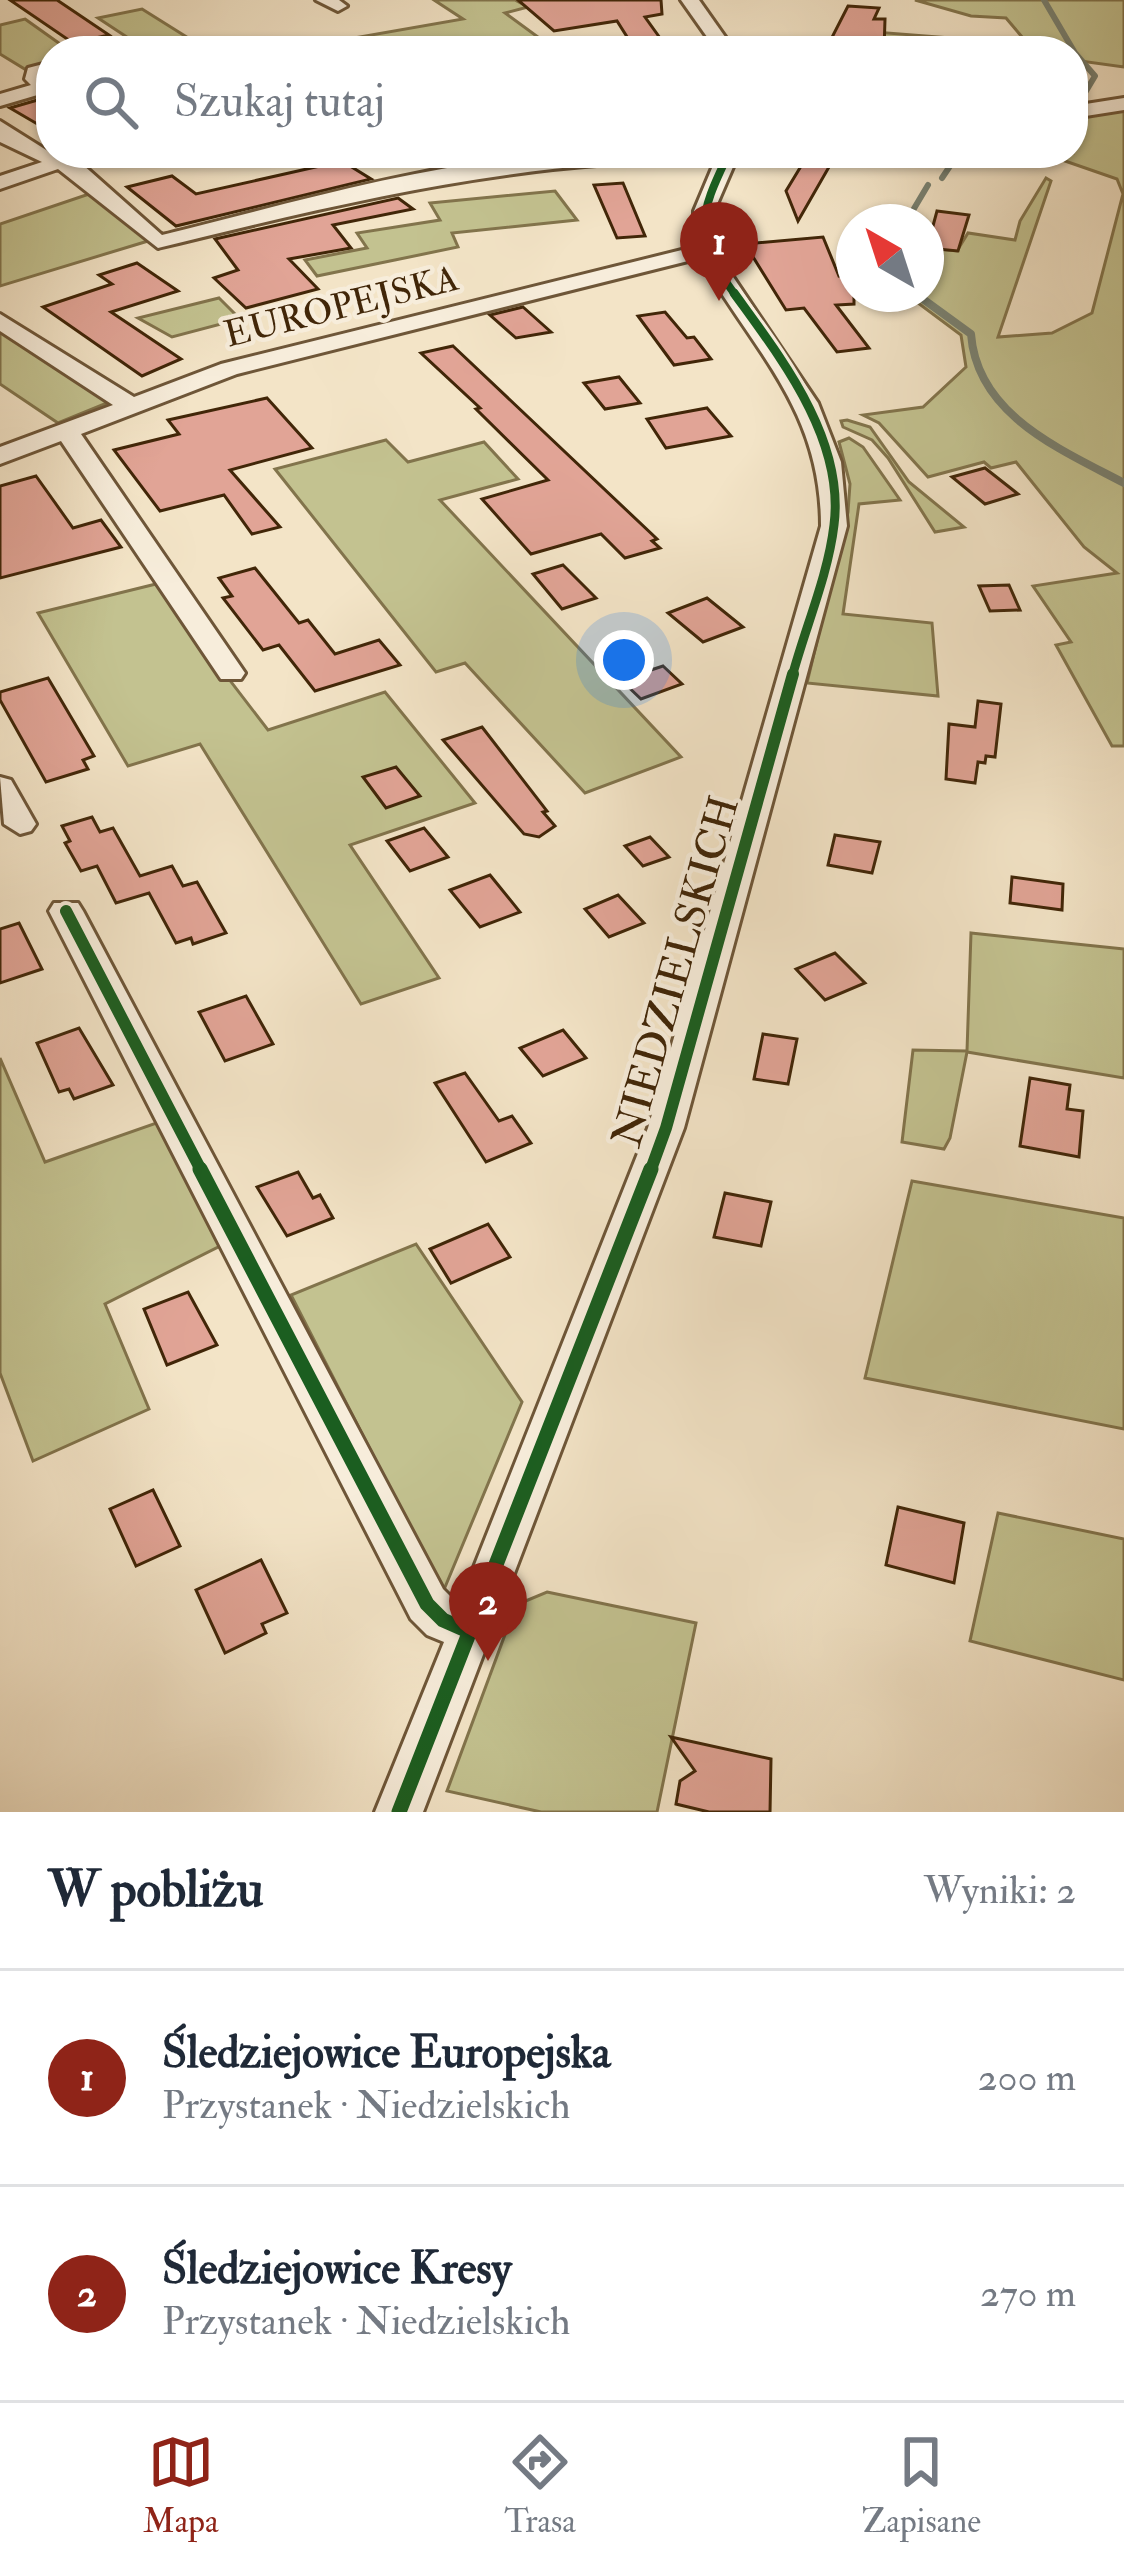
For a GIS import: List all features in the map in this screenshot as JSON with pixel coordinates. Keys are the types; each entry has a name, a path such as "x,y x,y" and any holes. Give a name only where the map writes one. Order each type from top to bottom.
{"street":[{"path":"690,0 715,36"},
{"path":"0,100 36,89"},
{"path":"1088,110 1124,104"},
{"path":"0,127 4,136 36,152"},
{"path":"0,183 44,168"},
{"path":"71,168 158,242 317,201 487,168"},
{"path":"706,250 703,215 723,168"},
{"name":"EUROPEJSKA","path":"0,456 229,369 706,250"},
{"name":"NIEDZIELSKICH","path":"399,1812 666,1128 834,526 837,492 821,431 706,250"},
{"path":"0,321 128,404"},
{"path":"65,429 231,673"},
{"path":"0,787 20,824"},
{"path":"66,911 427,1604 443,1620 468,1631"}],"shaded area":[{"path":"434,0 515,0 528,7 505,13 536,36 365,36 463,19"},
{"path":"915,0 1124,0 1124,67 1088,62 1088,36 1021,36 1006,18 971,16"},
{"path":"142,9 185,36 125,36 98,18"},
{"path":"25,19 49,36 36,36 36,69 28,71 0,54 0,25"},
{"path":"837,29 926,36 835,36"},
{"path":"1124,108 1124,746 1112,746 1056,645 1071,642 1033,586 1117,573 1084,547 1016,462 991,468 984,462 928,477 879,423 863,415 923,407 966,367 961,335 930,312 944,312 944,250 957,251 968,233 1015,240 1020,221 1046,178 1051,181 998,337 1052,333 1092,313 1123,194 1117,179 1088,168 1088,114"},
{"path":"555,191 577,220 452,233 458,247 317,276 305,260 367,248 357,233 440,220 430,203"},
{"path":"92,193 148,241 0,286 0,224"},
{"path":"219,298 240,319 172,337 138,318"},
{"path":"0,329 112,401 58,423 0,384"},
{"path":"841,421 870,427 909,482 964,527 935,532 888,458 872,440 843,427"},
{"path":"849,438 863,447 900,500 859,504 843,614 932,623 938,696 807,683 848,512 850,484 839,442"},
{"path":"386,440 408,462 484,442 518,479 440,500 681,757 585,793 465,663 436,672 275,469"},
{"path":"156,584 268,730 385,692 475,803 350,845 439,978 361,1004 200,744 128,766 38,613"},
{"path":"971,933 1124,949 1124,1078 967,1052 944,1149 902,1142 913,1050 967,1051"},
{"path":"0,1058 45,1162 162,1121 224,1244 105,1304 149,1409 33,1461 0,1373"},
{"path":"912,1181 1124,1218 1124,1429 865,1378"},
{"path":"416,1244 522,1402 443,1592 291,1295"},
{"path":"998,1513 1124,1539 1124,1680 970,1641"},
{"path":"547,1592 696,1623 657,1812 541,1812 447,1791 516,1605"}],"building":[{"path":"10,0 57,0 109,35 63,36"},
{"path":"518,0 661,0 662,14 645,17 659,36 626,36 617,21 554,31"},
{"path":"848,6 879,8 874,19 885,19 884,36 833,36"},
{"path":"36,100 36,123 10,108"},
{"path":"311,168 353,168 371,179 176,226 127,187 172,176 196,194"},
{"path":"800,168 828,168 798,221 786,191"},
{"path":"623,183 645,236 617,238 594,185"},
{"path":"398,198 413,209 333,225 351,248 289,259 318,289 246,308 214,278 238,270 215,239"},
{"path":"944,212 969,215 958,251 944,250"},
{"path":"823,237 836,269 836,312 841,312 869,348 837,352 804,308 786,310 745,244"},
{"path":"137,263 178,291 111,312 181,359 142,376 43,307 112,284 99,275"},
{"path":"523,307 551,332 516,338 490,315"},
{"path":"665,312 711,359 674,365 638,316"},
{"path":"453,346 657,539 652,541 660,548 625,558 601,534 531,554 482,499 548,480 421,353"},
{"path":"619,377 640,403 605,409 584,383"},
{"path":"267,398 312,448 230,470 280,527 252,534 224,495 160,511 114,450 179,434 168,420"},
{"path":"707,408 731,436 666,448 647,419"},
{"path":"985,468 1018,494 985,504 952,477"},
{"path":"36,476 73,528 101,520 121,547 0,578 0,486"},
{"path":"563,565 596,598 562,609 533,574"},
{"path":"255,568 299,623 308,620 335,654 379,640 400,665 315,691 279,645 263,650 223,598 232,596 219,578"},
{"path":"1009,585 1020,610 990,611 979,586"},
{"path":"707,598 743,627 703,642 668,613"},
{"path":"663,666 682,684 641,699 621,680"},
{"path":"48,678 94,756 83,760 88,769 46,782 0,700 0,692"},
{"path":"978,701 1001,704 995,757 978,762 975,783 946,779 949,724 975,727"},
{"path":"482,727 555,826 539,837 524,834 443,740"},
{"path":"396,767 420,796 386,808 363,777"},
{"path":"92,817 100,832 113,828 140,876 172,866 183,886 197,882 226,933 193,944 191,938 176,943 149,893 116,903 97,866 81,871 65,843 70,841 62,826"},
{"path":"424,828 448,857 410,871 387,841"},
{"path":"835,835 880,842 872,873 828,865"},
{"path":"650,837 669,857 643,866 625,846"},
{"path":"490,875 520,912 480,927 450,890"},
{"path":"1012,877 1063,884 1062,910 1010,903"},
{"path":"618,895 644,923 609,937 585,909"},
{"path":"19,923 42,969 0,983 0,929"},
{"path":"835,953 865,983 825,1000 796,969"},
{"path":"246,996 273,1044 225,1061 199,1012"},
{"path":"79,1028 113,1085 74,1099 69,1089 59,1092 37,1043"},
{"path":"563,1030 586,1058 543,1076 520,1048"},
{"path":"763,1034 797,1039 788,1084 754,1079"},
{"path":"465,1073 499,1121 512,1116 531,1143 486,1162 435,1083"},
{"path":"1030,1078 1070,1085 1067,1109 1083,1111 1079,1157 1020,1146"},
{"path":"298,1172 313,1198 320,1195 333,1218 287,1236 257,1187"},
{"path":"725,1193 771,1202 761,1246 714,1237"},
{"path":"488,1224 510,1257 451,1283 430,1249"},
{"path":"188,1292 217,1345 167,1365 144,1309"},
{"path":"153,1490 180,1546 136,1566 110,1509"},
{"path":"898,1507 964,1523 954,1583 886,1565"},
{"path":"261,1560 287,1613 262,1624 266,1633 225,1653 196,1590"},
{"path":"671,1737 771,1759 770,1812 709,1812 676,1804 680,1781 695,1771"}],"waterway":[{"path":"1044,0 1065,36"},
{"path":"1088,68 1095,76 1088,88"},
{"path":"942,178 949,168"},
{"path":"917,204 928,185"},
{"path":"941,312 971,334 988,387 1005,408 1049,442 1124,483"}],"cycle path":[{"path":"399,1812 666,1128 834,526 829,462 806,403 714,265 703,240 704,211 722,168"},
{"path":"66,911 427,1604 443,1620 468,1631"}],"place":[{"name":"Śledziejowice Europejska","path":"719,301"},
{"name":"Śledziejowice Kresy","path":"488,1661"}]}
